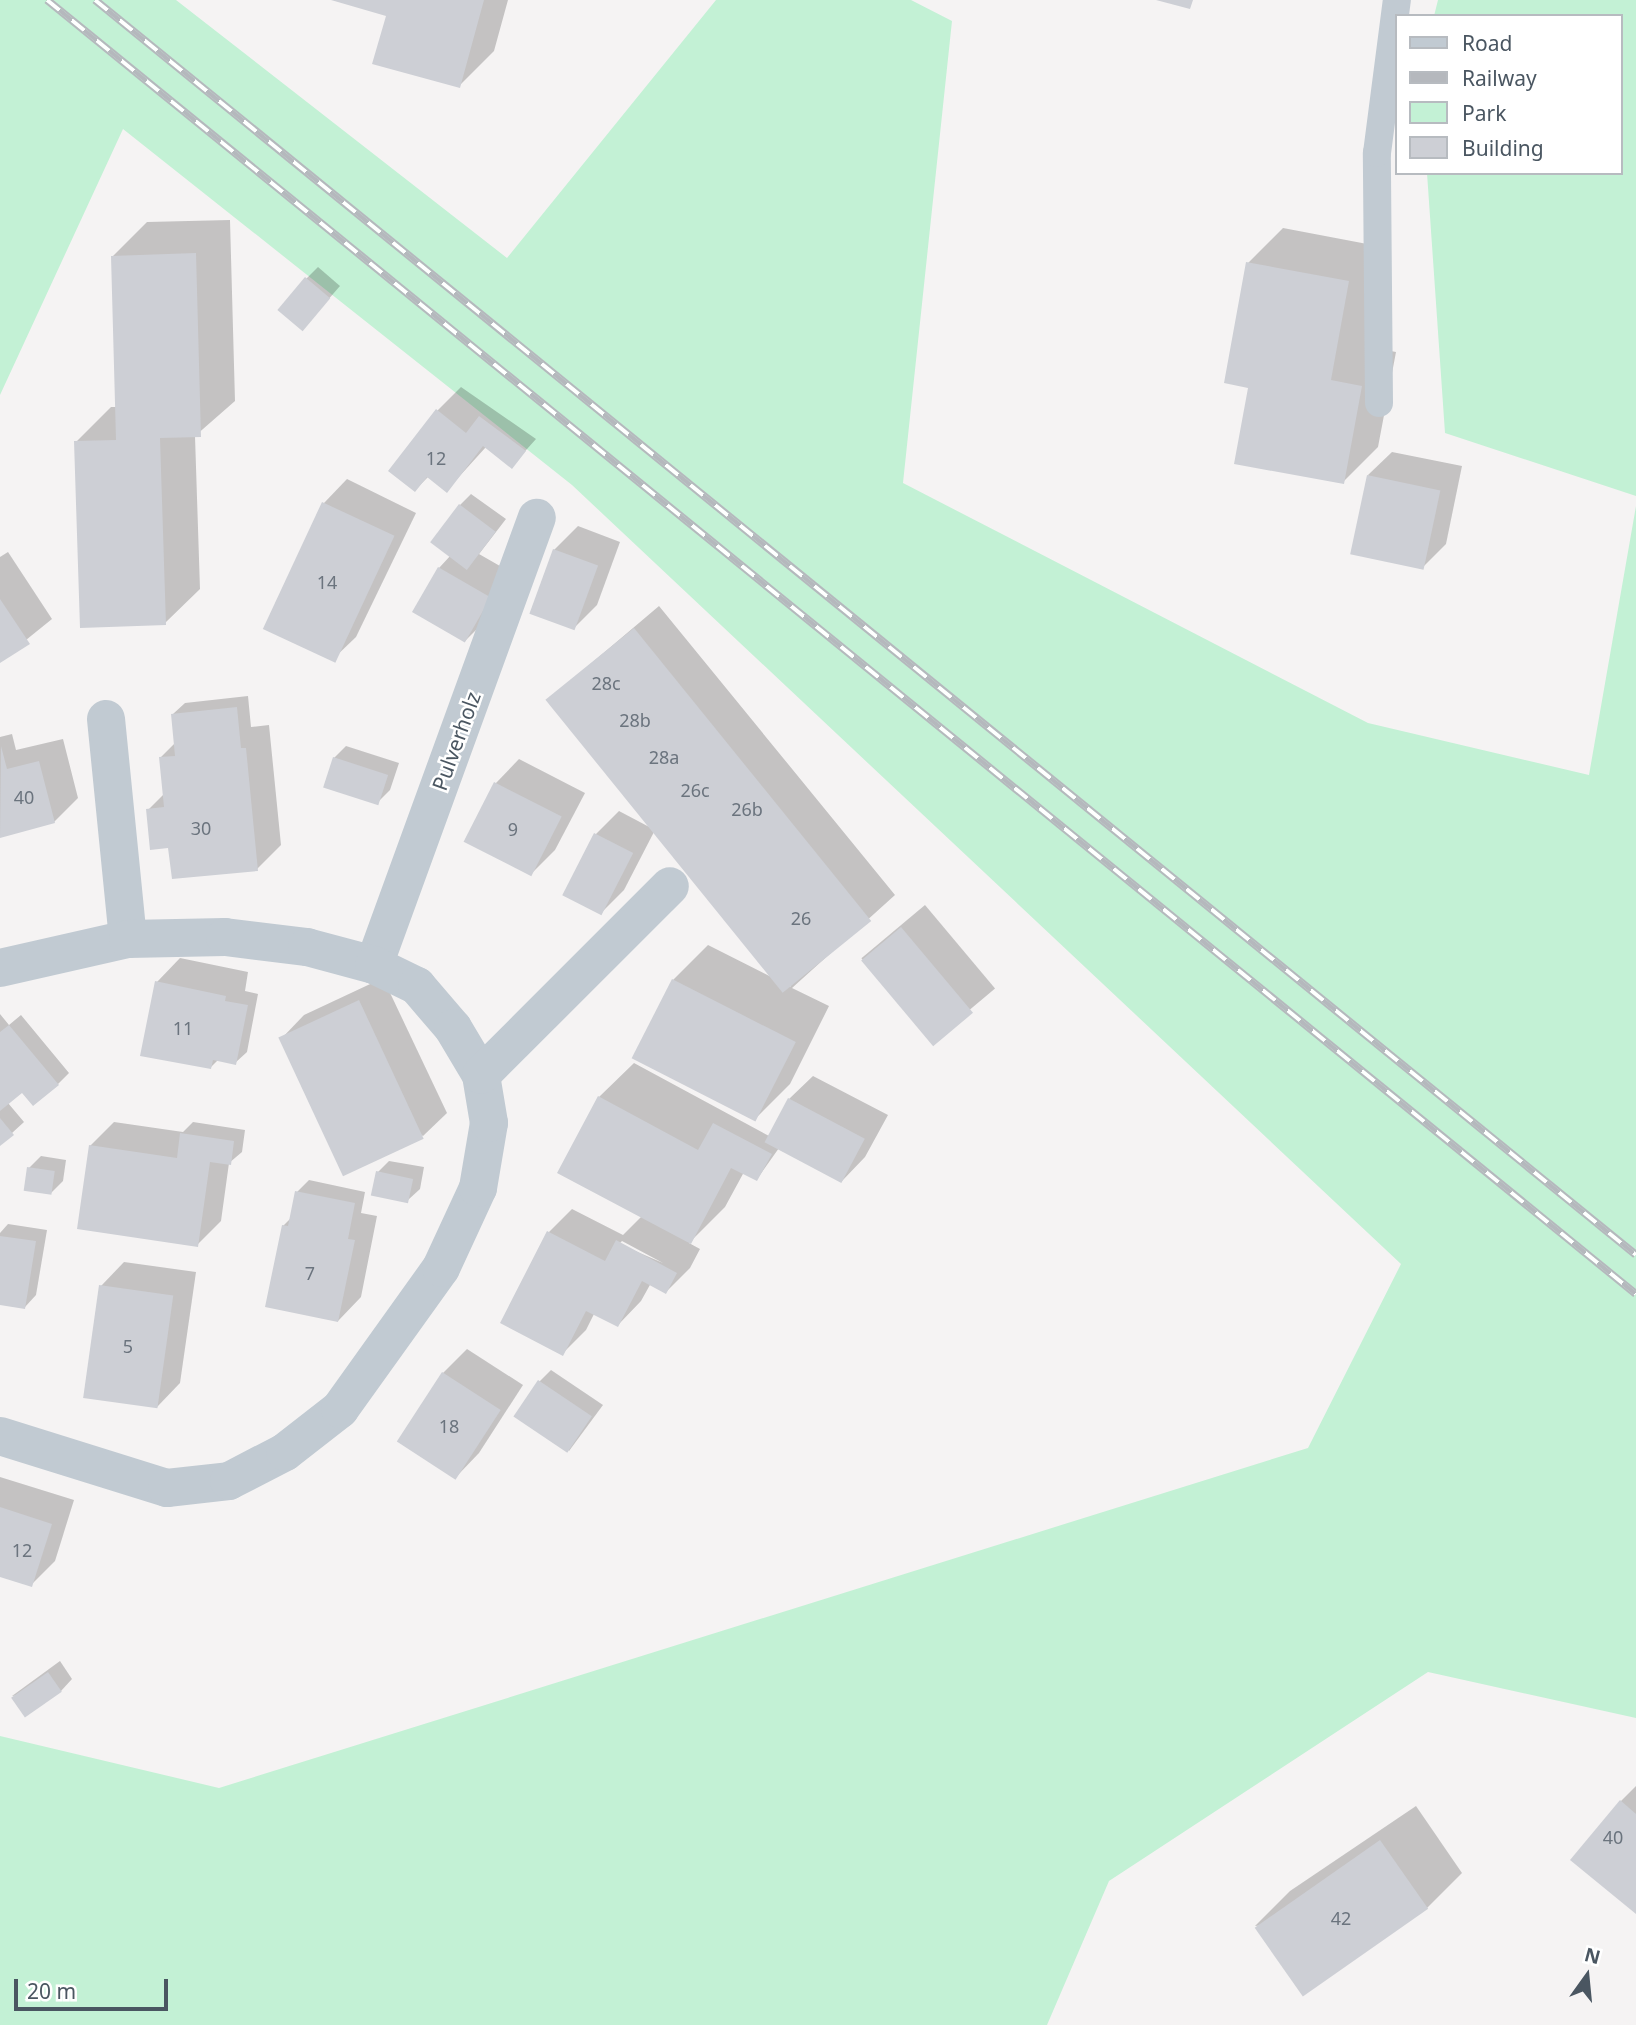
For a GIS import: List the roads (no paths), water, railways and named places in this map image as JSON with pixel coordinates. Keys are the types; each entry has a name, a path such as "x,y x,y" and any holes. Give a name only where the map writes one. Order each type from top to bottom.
{"street":[{"name":"Pulverholz","path":"374,965 537,518"},
{"path":"106,719 128,939"},
{"path":"481,1075 670,886"},
{"path":"0,968 128,939 225,937 307,947 374,965 417,986 453,1028 481,1075 489,1123 478,1188 441,1268 340,1409 285,1452 229,1481 167,1488 0,1436"}],"lane":[{"path":"1379,403 1377,153 1394,23"}],"railway":[{"path":"47,0 1636,1294"},
{"path":"95,0 1636,1255"}]}
